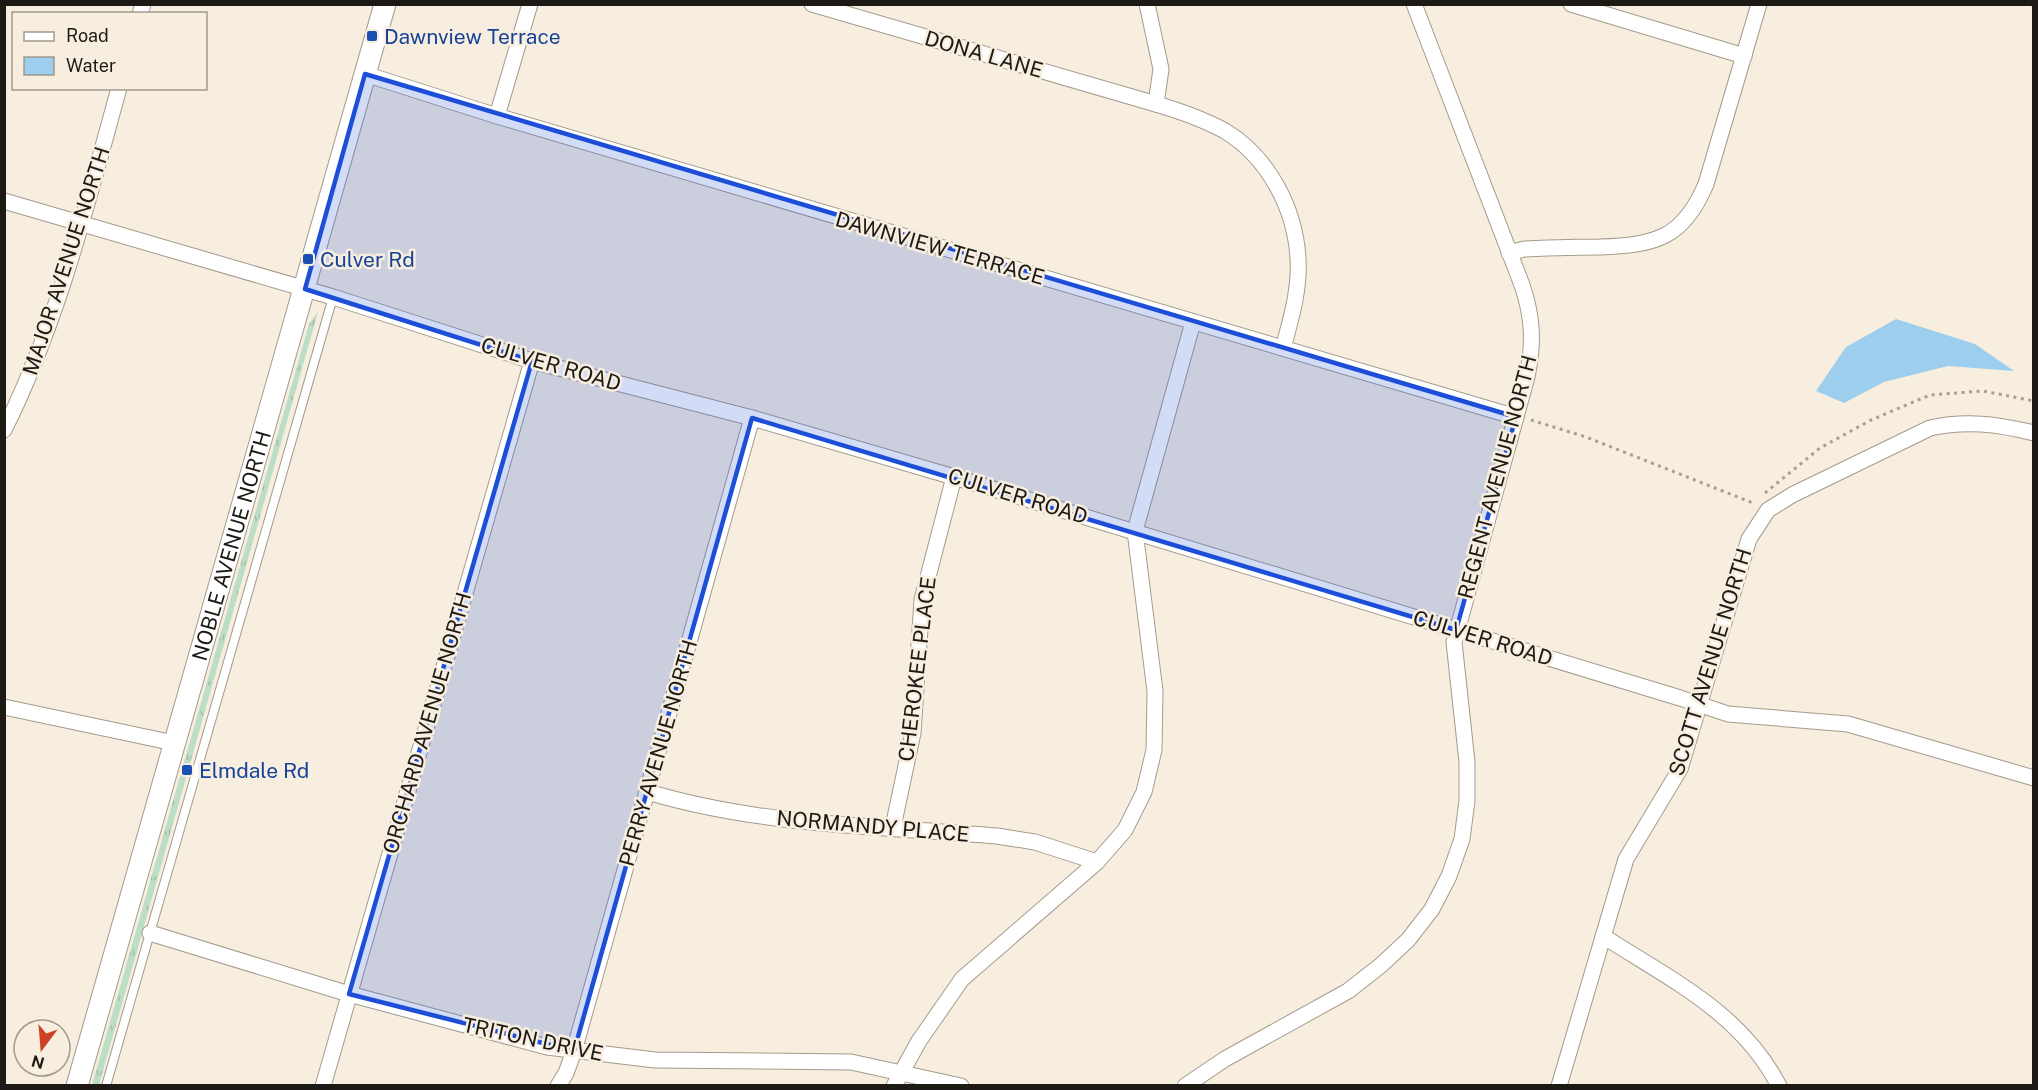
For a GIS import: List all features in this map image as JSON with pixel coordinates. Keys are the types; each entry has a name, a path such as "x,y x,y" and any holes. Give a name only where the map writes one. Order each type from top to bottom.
{"street":[{"name":"NOBLE AVENUE NORTH","path":"77,1086 385,4"},
{"path":"497,116 530,4"},
{"name":"DONA LANE","path":"812,4 1196,116 1226,132 1262,163 1281,192 1298,257 1294,304 1283,348"},
{"path":"1147,4 1161,69 1156,104"},
{"name":"REGENT AVENUE NORTH","path":"1185,1086 1226,1059 1348,991 1408,940 1432,909 1449,876 1462,839 1467,801 1467,762 1454,642 1523,418 1533,331 1529,307 1414,4"},
{"path":"1571,4 1744,56"},
{"path":"1509,253 1524,249 1638,246 1661,238 1681,225 1697,206 1706,184 1759,4"},
{"name":"DAWNVIEW TERRACE","path":"365,74 497,116 1523,418"},
{"name":"MAJOR AVENUE NORTH","path":"4,430 45,338 81,224 118,90"},
{"name":"CULVER ROAD","path":"4,201 333,297 532,361 752,418 954,477 1699,706 1728,714 1848,724 2034,778"},
{"path":"894,1086 938,1012 973,967 1097,862 1125,830 1144,792 1154,750 1155,691 1135,531 1193,322"},
{"name":"ORCHARD AVENUE NORTH","path":"323,1086 532,361"},
{"name":"PERRY AVENUE NORTH","path":"558,1086 566,1073 573,1051 752,418"},
{"path":"1763,504 1792,495 1930,428 1953,423 1977,422 2034,433"},
{"name":"CHEROKEE PLACE","path":"893,827 913,732 922,600 954,477"},
{"name":"SCOTT AVENUE NORTH","path":"1559,1086 1626,859 1680,769 1749,539 1763,504"},
{"path":"4,706 174,742"},
{"name":"NORMANDY PLACE","path":"648,792 698,807 746,816 893,827 1035,842 1097,862"},
{"name":"TRITON DRIVE","path":"150,933 349,994 494,1034 573,1051 655,1060 851,1062 902,1071 961,1086"},
{"path":"1603,936 1719,1011 1747,1036 1769,1066 1779,1086"}],"lane":[{"path":"106,1086 333,297"}],"path":[{"path":"1762,494 1820,448 1871,420 1930,395 1983,391 2034,400"},
{"path":"1523,418 1586,437 1753,503 1763,504"}],"highlighted area":[{"path":"365,74 1516,417 1456,630 752,418 574,1051 349,994 532,361 305,289"}],"green space":[{"path":"318,312 99,1085 92,1085 309,324"}],"water":[{"path":"1896,319 1975,344 2014,371 1948,366 1884,382 1844,403 1816,391 1846,347"}],"place":[{"name":"Dawnview Terrace","path":"372,36"},
{"name":"Culver Rd","path":"308,259"},
{"name":"Elmdale Rd","path":"187,770"}]}
